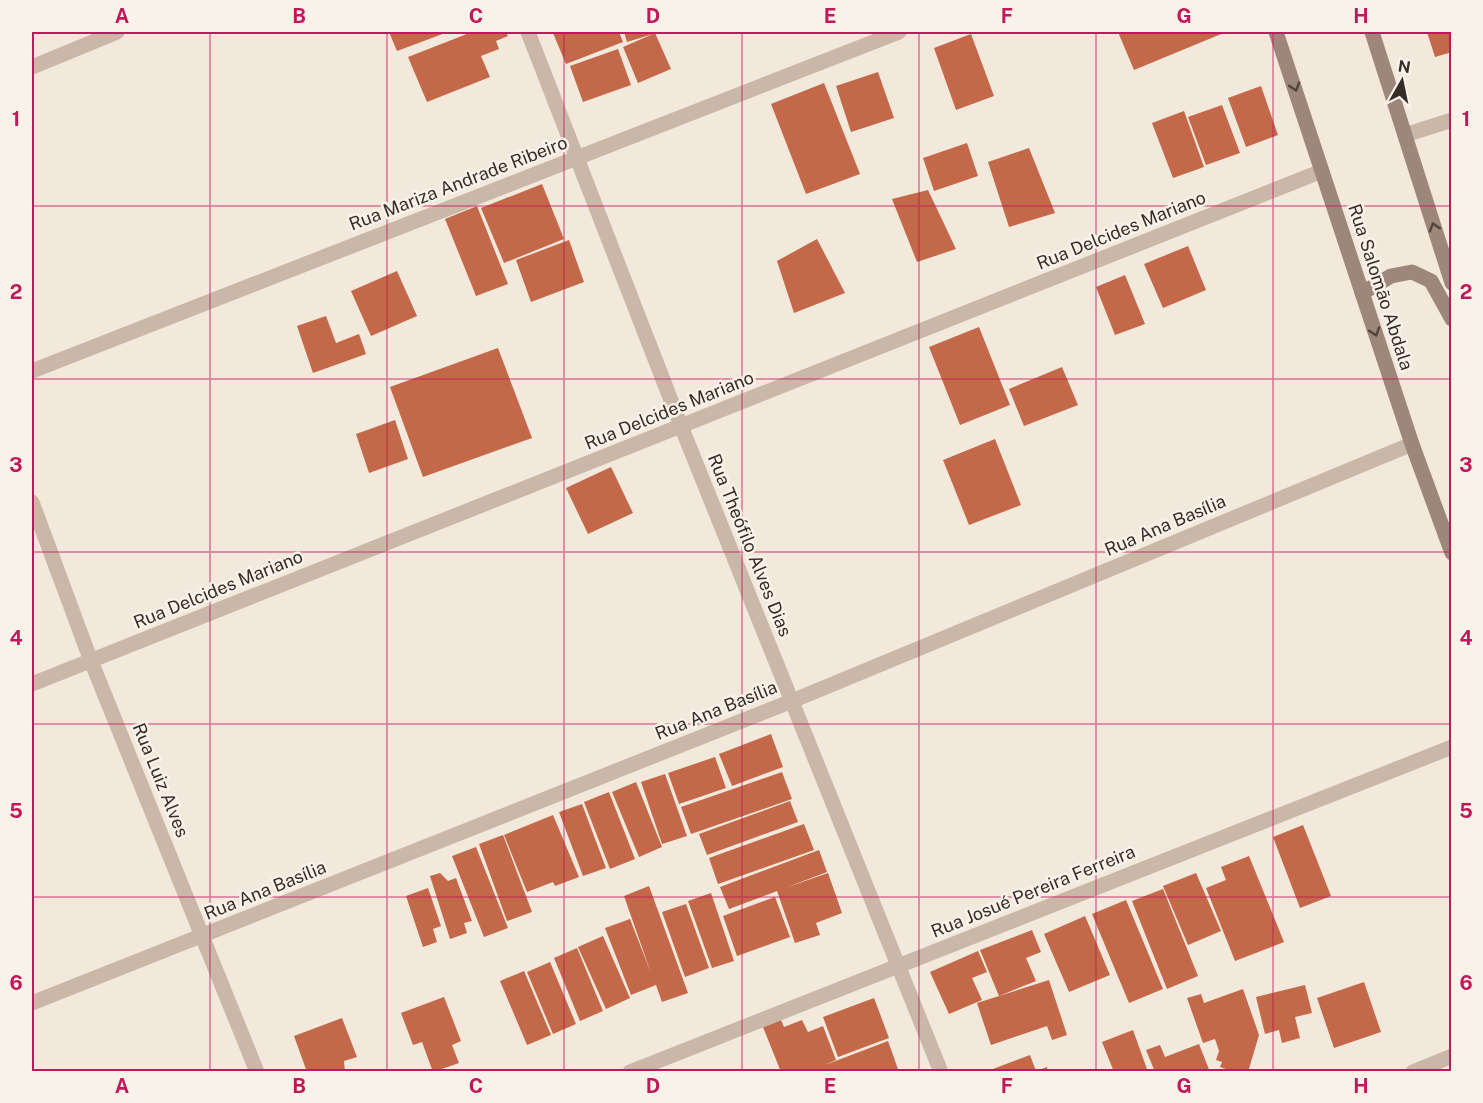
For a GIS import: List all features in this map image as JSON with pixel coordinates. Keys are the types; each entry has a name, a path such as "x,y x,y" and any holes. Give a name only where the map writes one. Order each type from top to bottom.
{"street":[{"path":"32,67 117,32"},
{"name":"Rua Theófilo Alves Dias","path":"528,32 681,426 941,1071"},
{"name":"Rua Mariza Andrade Ribeiro","path":"32,371 899,32"},
{"name":"Rua Salomão Abdala","path":"1276,32 1412,444 1452,553"},
{"path":"1372,32 1452,283"},
{"path":"1405,135 1452,120"},
{"name":"Rua Delcides Mariano","path":"32,684 1322,171"},
{"path":"1362,293 1391,276 1412,272 1431,281 1452,319"},
{"name":"Rua Ana Basília","path":"32,1003 792,701 1412,444"},
{"name":"Rua Luiz Alves","path":"32,501 91,661 257,1071"},
{"name":"Rua Josué Pereira Ferreira","path":"630,1071 1452,747"},
{"path":"1413,1071 1452,1056"}],"building":[{"path":"389,32 448,32 397,51"},
{"path":"472,32 506,32 508,36 496,41 499,49 481,56 490,77 427,102 408,57"},
{"path":"619,32 623,42 566,64 553,33"},
{"path":"624,32 658,32 655,33 671,69 638,83 623,47 653,34 627,42"},
{"path":"1118,32 1226,32 1134,70"},
{"path":"1427,32 1452,32 1452,52 1435,57"},
{"path":"971,34 994,96 956,110 934,48"},
{"path":"618,49 631,85 583,102 570,66"},
{"path":"878,72 894,118 851,132 836,86"},
{"path":"824,83 860,174 806,194 771,104"},
{"path":"1261,86 1278,135 1246,147 1228,98"},
{"path":"1222,105 1240,153 1206,165 1188,117"},
{"path":"1184,111 1204,167 1173,178 1152,123"},
{"path":"967,143 978,176 934,191 923,158"},
{"path":"1029,148 1055,213 1009,227 988,162"},
{"path":"542,184 564,239 504,263 481,208"},
{"path":"928,190 956,249 917,262 892,199"},
{"path":"477,206 508,284 476,296 445,219"},
{"path":"817,239 845,293 794,313 777,261"},
{"path":"569,240 584,282 531,302 516,260"},
{"path":"1188,246 1206,290 1163,308 1144,264"},
{"path":"397,271 417,316 371,336 351,291"},
{"path":"1125,275 1145,324 1115,335 1096,287"},
{"path":"326,316 336,343 359,334 366,354 313,373 297,326"},
{"path":"979,327 1010,405 960,425 929,347"},
{"path":"498,348 532,438 423,477 390,387"},
{"path":"1062,367 1078,405 1024,426 1009,389"},
{"path":"395,420 408,459 369,473 356,434"},
{"path":"995,439 1021,505 969,525 943,460"},
{"path":"611,467 633,513 588,534 566,488"},
{"path":"771,734 783,767 732,786 719,754"},
{"path":"715,757 726,788 679,804 668,773"},
{"path":"782,772 792,799 691,834 681,807"},
{"path":"665,774 687,836 662,844 641,782"},
{"path":"636,782 662,847 639,857 612,792"},
{"path":"609,792 635,859 610,869 584,802"},
{"path":"790,801 798,822 707,855 699,834"},
{"path":"582,804 606,868 583,876 559,812"},
{"path":"553,815 579,877 555,886 553,882 527,892 504,835"},
{"path":"804,824 814,850 718,884 709,858"},
{"path":"1303,825 1331,896 1300,908 1273,837"},
{"path":"503,835 532,912 507,921 479,844"},
{"path":"476,847 508,928 484,937 452,856"},
{"path":"819,850 827,872 785,888 828,873 842,913 816,923 820,935 795,943 777,891 729,909 720,887"},
{"path":"1249,856 1284,942 1235,961 1206,888 1226,880 1221,867"},
{"path":"440,873 448,881 456,878 472,921 464,923 467,933 450,939 430,876"},
{"path":"1196,873 1221,931 1188,945 1163,886"},
{"path":"649,886 688,993 662,1002 656,985 631,995 605,928 630,919 651,973 624,896"},
{"path":"428,888 441,926 433,929 437,942 423,947 406,896"},
{"path":"1163,889 1198,976 1167,989 1132,901"},
{"path":"711,893 734,961 712,968 688,901"},
{"path":"775,897 790,937 737,956 723,916"},
{"path":"1126,900 1163,989 1129,1003 1092,914"},
{"path":"686,904 709,968 685,977 662,912"},
{"path":"1085,916 1110,975 1069,992 1044,934"},
{"path":"1032,930 1041,952 1026,958 1036,981 999,996 980,950"},
{"path":"603,936 630,998 606,1009 578,947"},
{"path":"577,948 603,1011 580,1021 554,958"},
{"path":"978,951 987,972 972,978 982,1000 949,1014 930,972"},
{"path":"550,962 576,1024 553,1034 527,972"},
{"path":"524,971 551,1035 527,1045 500,981"},
{"path":"1049,980 1067,1035 1052,1040 1047,1026 991,1045 977,1003"},
{"path":"1364,982 1381,1032 1334,1048 1317,998"},
{"path":"1305,985 1312,1013 1295,1017 1300,1038 1282,1043 1279,1030 1265,1034 1256,997"},
{"path":"1243,989 1259,1035 1248,1072 1235,1072 1220,1067 1222,1062 1216,1060 1219,1051 1215,1039 1203,1043 1187,998 1201,994 1204,1003"},
{"path":"444,997 461,1041 452,1045 459,1063 433,1072 422,1042 413,1045 401,1013"},
{"path":"874,998 889,1038 838,1057 823,1017"},
{"path":"342,1018 357,1057 344,1061 345,1072 307,1072 294,1036"},
{"path":"781,1020 784,1027 802,1020 808,1032 823,1026 836,1060 825,1065 888,1041 899,1072 781,1072 763,1027"},
{"path":"1133,1030 1148,1072 1114,1072 1102,1042"},
{"path":"1199,1044 1210,1072 1155,1072 1146,1050 1160,1045 1165,1057"},
{"path":"1030,1055 1036,1071 1047,1067 1048,1072 985,1072"}]}
